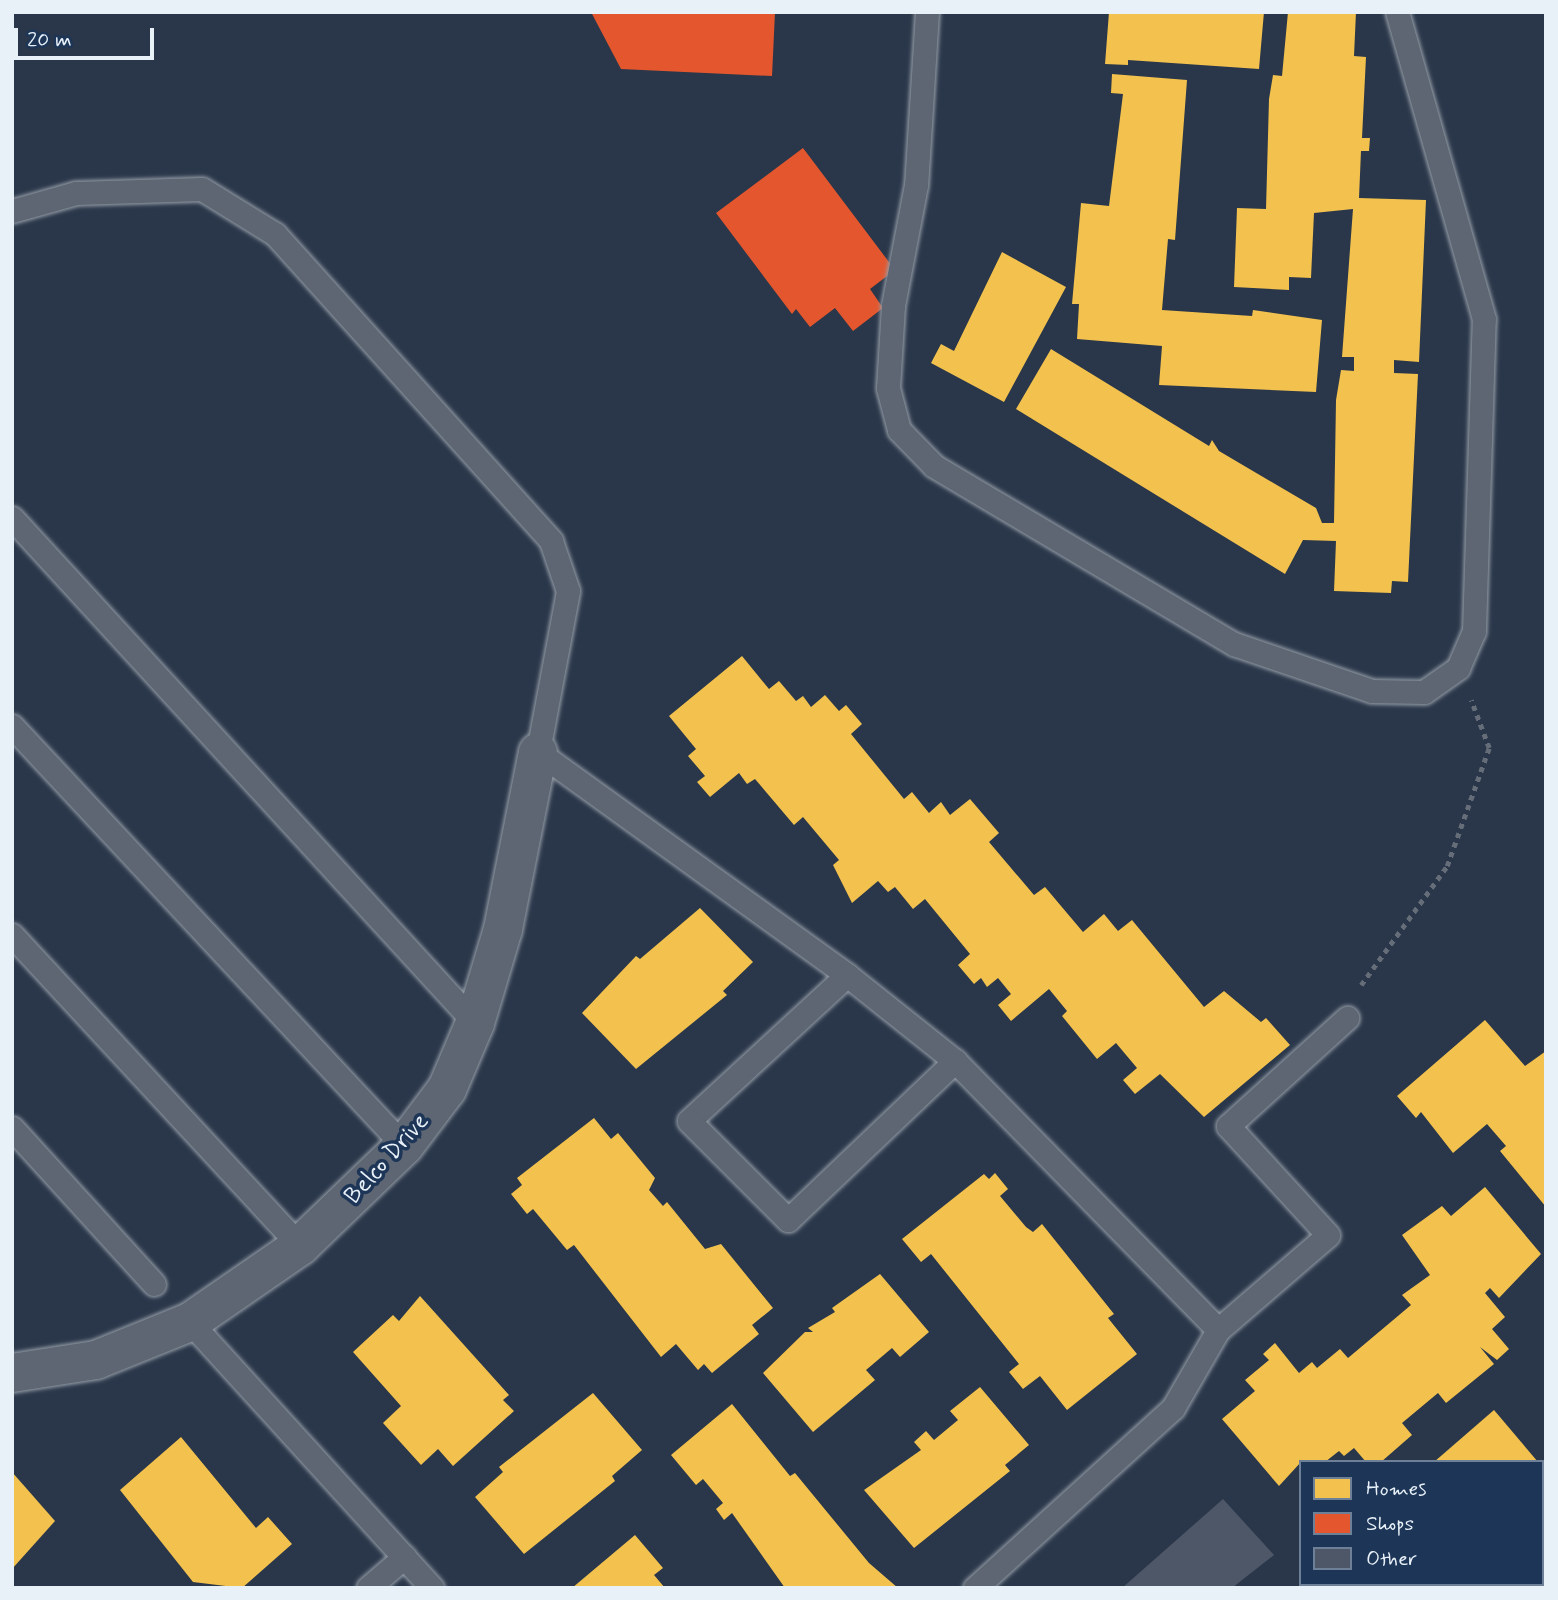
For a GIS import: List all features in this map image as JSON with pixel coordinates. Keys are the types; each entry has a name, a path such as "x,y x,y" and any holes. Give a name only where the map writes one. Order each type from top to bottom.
{"street":[{"name":"Belco Drive","path":"12,1373 96,1360 190,1322 300,1246 404,1146 447,1089 475,1023 503,929 538,752"}],"lane":[{"path":"928,12 916,185 893,306 888,388 900,430 934,467 1234,645 1372,691 1424,692 1458,668 1474,631 1484,319 1397,12"},
{"path":"12,211 76,193 202,188 275,234 551,541 568,591 538,752 847,975 955,1061 1218,1330"},
{"path":"12,518 475,1023"},
{"path":"12,726 404,1146"},
{"path":"12,935 300,1246"},
{"path":"847,975 690,1121 788,1220 955,1061"},
{"path":"975,1588 1173,1408 1218,1330 1328,1236 1228,1126 1347,1018"},
{"path":"12,1128 154,1284"},
{"path":"190,1322 432,1588"},
{"path":"368,1588 404,1557"}],"path":[{"path":"1347,1018 1353,996 1447,866 1489,748 1458,668"}],"building: Homes":[{"path":"1109,12 1264,12 1259,69 1128,60 1128,65 1105,64"},
{"path":"1288,12 1356,12 1354,56 1366,57 1362,138 1370,138 1369,151 1361,151 1359,198 1426,200 1419,362 1394,360 1394,373 1418,374 1408,582 1392,581 1391,593 1334,591 1336,541 1303,540 1285,574 1016,409 1051,349 1209,446 1212,440 1219,451 1316,508 1322,523 1334,523 1336,400 1341,370 1354,371 1354,357 1342,357 1353,209 1314,213 1311,278 1289,277 1289,290 1234,287 1237,208 1266,209 1269,99 1273,75 1282,76"},
{"path":"1112,74 1187,80 1175,240 1168,239 1162,310 1252,316 1253,310 1322,320 1316,392 1159,385 1162,346 1077,339 1079,304 1072,304 1081,203 1109,206 1123,94 1111,93"},
{"path":"1002,252 1066,287 1004,402 931,363 941,344 954,351"},
{"path":"742,656 769,689 779,681 796,701 803,696 811,707 825,695 839,711 846,705 862,724 851,734 904,799 912,792 929,813 941,802 950,815 970,799 999,833 989,842 1034,895 1045,887 1083,932 1104,914 1118,931 1132,920 1204,1007 1224,991 1261,1022 1266,1018 1290,1045 1204,1117 1160,1074 1135,1094 1123,1080 1137,1068 1116,1043 1097,1059 1062,1016 1067,1011 1049,989 1011,1021 998,1005 1011,994 998,978 987,987 981,978 974,984 958,965 970,954 925,899 913,909 895,887 888,892 878,881 852,903 833,865 839,860 803,817 794,825 755,779 747,784 739,773 710,797 697,782 705,776 688,756 696,749 669,716"},
{"path":"700,908 753,962 723,991 727,995 636,1069 582,1013 636,956 640,959"},
{"path":"1485,1020 1525,1066 1546,1051 1546,1207 1500,1151 1506,1146 1487,1124 1453,1153 1421,1112 1416,1118 1397,1096"},
{"path":"594,1118 611,1139 618,1133 655,1178 649,1190 663,1206 667,1202 705,1249 721,1244 773,1308 752,1325 759,1334 712,1373 704,1364 698,1370 676,1344 661,1357 574,1245 567,1250 533,1209 527,1214 511,1194 522,1185 517,1178"},
{"path":"995,1173 1008,1189 1000,1196 1033,1232 1042,1224 1114,1314 1108,1318 1137,1354 1067,1410 1040,1376 1023,1389 1009,1372 1019,1364 931,1254 921,1262 902,1239 984,1174 989,1179"},
{"path":"1485,1187 1541,1254 1499,1298 1490,1288 1485,1293 1505,1317 1492,1329 1509,1349 1497,1360 1480,1347 1494,1364 1446,1403 1438,1393 1402,1423 1412,1435 1383,1460 1364,1460 1354,1448 1344,1456 1339,1451 1328,1460 1299,1460 1299,1464 1279,1486 1222,1419 1255,1391 1245,1380 1269,1360 1263,1354 1275,1343 1299,1373 1312,1362 1317,1368 1340,1349 1348,1358 1411,1305 1402,1295 1430,1275 1402,1235 1442,1206 1451,1216"},
{"path":"880,1274 929,1332 900,1357 892,1348 866,1370 875,1380 813,1432 763,1373 805,1332 813,1332 808,1328 835,1312 832,1308"},
{"path":"420,1296 509,1395 503,1400 514,1411 453,1466 438,1449 421,1465 383,1423 401,1406 353,1352 393,1315 399,1321"},
{"path":"980,1387 1029,1445 1005,1465 1010,1471 914,1548 864,1490 921,1450 914,1442 926,1431 934,1440 958,1420 950,1411"},
{"path":"593,1393 642,1450 612,1476 615,1481 524,1554 475,1497 503,1472 499,1467"},
{"path":"732,1404 790,1476 795,1473 869,1563 898,1588 785,1588 732,1513 724,1520 716,1509 723,1503 703,1479 696,1485 671,1455"},
{"path":"1494,1410 1536,1460 1436,1460"},
{"path":"181,1437 256,1528 268,1517 292,1544 242,1588 193,1582 120,1490"},
{"path":"12,1472 55,1521 12,1569"},
{"path":"635,1535 663,1568 654,1575 665,1588 572,1588"}],"building: Shops":[{"path":"591,12 775,12 772,76 621,69"},
{"path":"803,148 895,270 870,289 883,308 853,331 835,308 810,327 796,309 792,314 716,213"}],"building: Other":[{"path":"1223,1499 1274,1555 1232,1588 1122,1588"}]}
